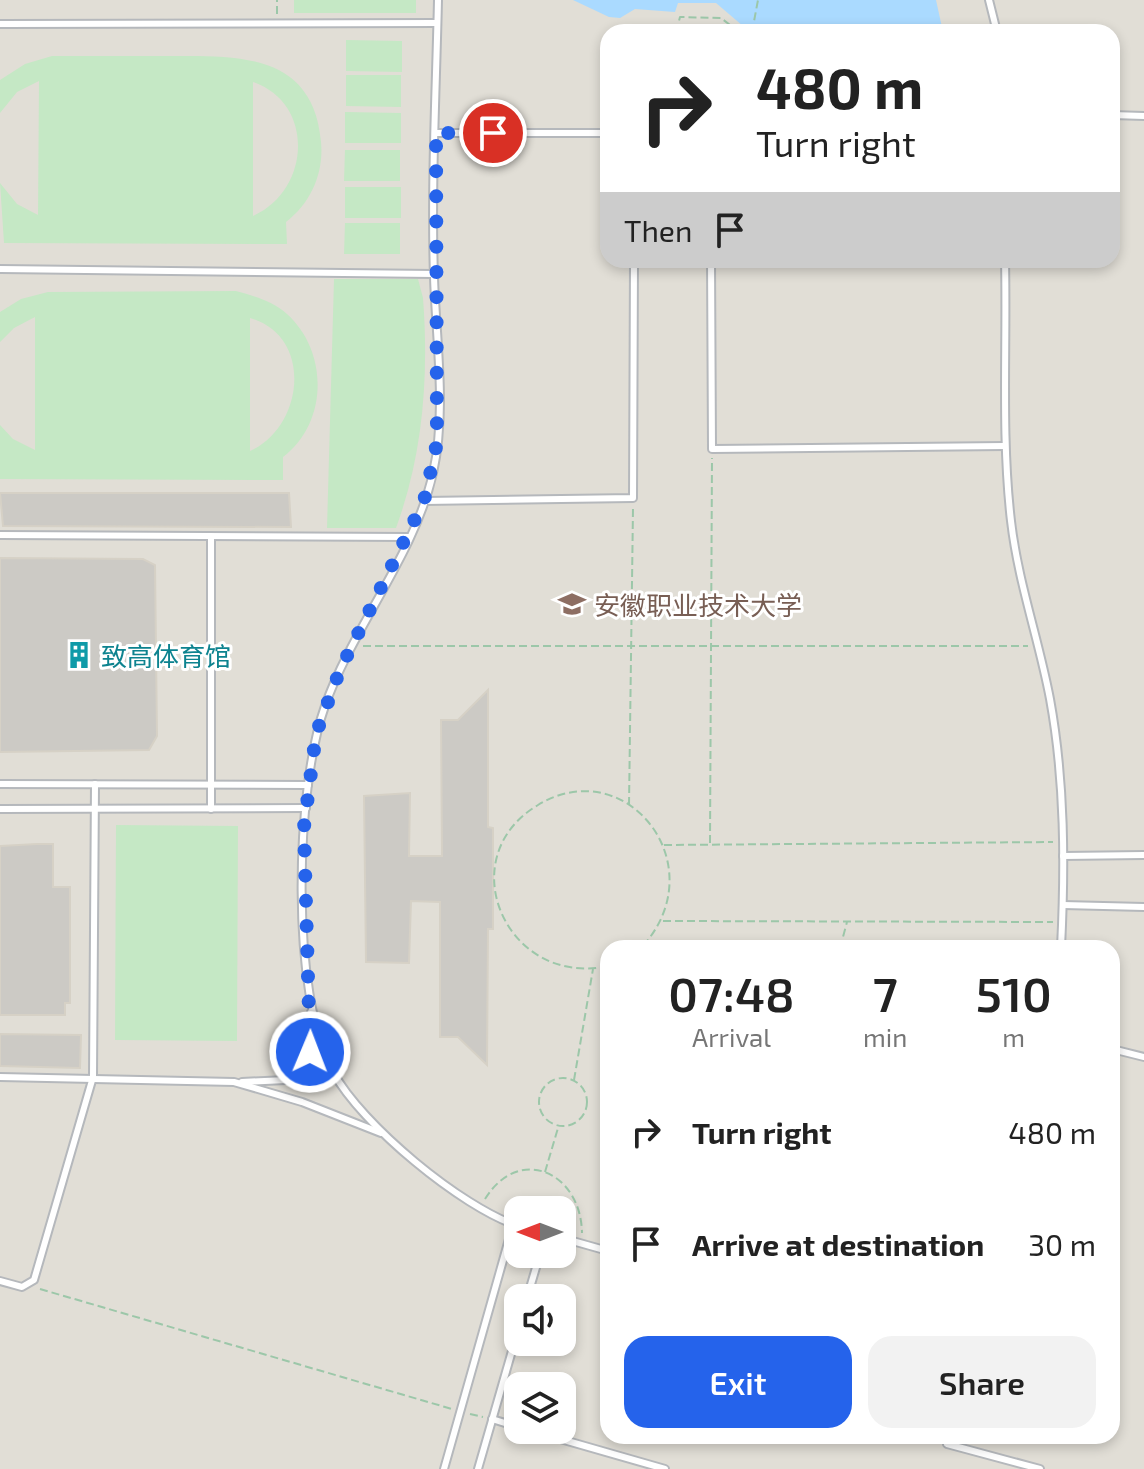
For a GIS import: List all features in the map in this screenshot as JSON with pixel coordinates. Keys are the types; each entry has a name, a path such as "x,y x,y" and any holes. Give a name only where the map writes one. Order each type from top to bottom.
{"lane":[{"path":"0,1077 234,1082 286,1080 302,1072 310,1052 311,1002 305,933 308,785 326,705 352,646 409,537 424,501 437,443 434,274 438,0"},
{"path":"989,0 995,24"},
{"path":"0,24 437,23"},
{"path":"1120,115 1144,116"},
{"path":"436,133 600,133"},
{"path":"424,501 633,498 634,268"},
{"path":"711,268 712,449 1005,446"},
{"path":"1005,268 1005,446 1011,524 1057,745 1063,842 1061,940"},
{"path":"0,269 434,274"},
{"path":"0,535 409,537"},
{"path":"211,536 211,809"},
{"path":"0,784 308,785"},
{"path":"0,1281 28,1285 34,1280 93,1077 95,784"},
{"path":"0,809 306,808"},
{"path":"1063,856 1144,855"},
{"path":"1063,905 1144,907"},
{"path":"311,1002 334,1074 384,1135"},
{"path":"1120,1051 1144,1057"},
{"path":"234,1082 338,1115 384,1135 480,1207 504,1220"},
{"path":"576,1242 600,1249"},
{"path":"444,1469 504,1266"},
{"path":"478,1469 510,1356"},
{"path":"492,1419 504,1423"},
{"path":"576,1443 665,1469"},
{"path":"947,1444 1040,1469"}],"path":[{"path":"277,0 277,23"},
{"path":"754,24 758,0"},
{"path":"678,24 680,17 721,18 729,24"},
{"path":"710,844 712,449"},
{"path":"629,806 633,498"},
{"path":"352,646 1037,646"},
{"path":"600,968 559,966 536,956 516,939 506,925 495,892 497,858 503,842 524,814 554,797 588,792 629,806 649,822 663,845 671,870 671,887 662,921 647,940"},
{"path":"663,845 1063,842"},
{"path":"662,921 1062,922"},
{"path":"842,940 848,921"},
{"path":"573,1081 593,969"},
{"path":"559,1079 573,1081 584,1092 586,1106 573,1124 558,1126 541,1113 542,1091 559,1079"},
{"path":"544,1173 558,1126"},
{"path":"480,1207 491,1190 508,1174 534,1170 544,1173 564,1182 576,1197 582,1219 582,1244"},
{"path":"28,1285 492,1419"}],"shaded area":[{"name":"安徽职业技术大学","path":"0,0 1144,0 1144,1469 0,1469"}],"green space":[{"path":"294,0 416,0 416,13 294,13"},
{"path":"346,40 402,41 402,72 346,71"},
{"path":"52,56 214,56 264,64 285,74 302,89 315,112 321,142 320,165 314,186 302,206 286,222 287,244 4,243 0,183 17,204 38,215 39,81 17,92 0,113 0,80 25,64","holes":["253,82 273,93 288,109 296,127 298,148 295,168 286,188 272,204 253,216"]},
{"path":"346,75 401,75 401,107 346,106"},
{"path":"345,112 401,113 401,143 345,143"},
{"path":"345,150 400,150 400,181 344,181"},
{"path":"345,187 401,187 401,218 345,218"},
{"path":"345,223 400,223 400,254 344,254"},
{"path":"334,279 418,279 423,298 425,357 422,415 412,472 396,528 327,528"},
{"path":"236,291 281,309 301,330 310,348 318,387 309,426 298,443 283,457 283,480 0,479 0,425 13,439 35,450 35,317 14,328 0,342 0,312 21,299 48,292","holes":["250,318 271,328 285,343 292,362 294,382 291,403 282,423 268,439 250,451"]},
{"path":"116,825 238,826 237,1041 115,1040"}],"water":[{"path":"573,0 936,0 941,24 741,24 716,3 678,3 675,12 635,9 620,18 609,17"}],"building":[{"path":"0,493 289,493 291,527 3,526"},
{"name":"致高体育馆","path":"0,558 143,559 155,565 157,736 149,750 0,752"},
{"path":"488,690 488,827 493,828 493,929 488,929 487,1065 458,1037 440,1037 440,902 411,901 409,963 366,962 364,796 410,793 409,856 442,856 441,720 458,720"},
{"path":"53,844 53,887 70,887 70,1003 65,1003 65,1015 0,1015 0,846"},
{"path":"0,1034 81,1035 80,1068 0,1066"}],"place":[{"name":"安徽职业技术大学","path":"572,604"},
{"name":"致高体育馆","path":"79,655"}],"route":[{"path":"310,1052 304,827 316,734 340,670 409,537 433,474 439,396 434,274 436,133 493,133"}]}
